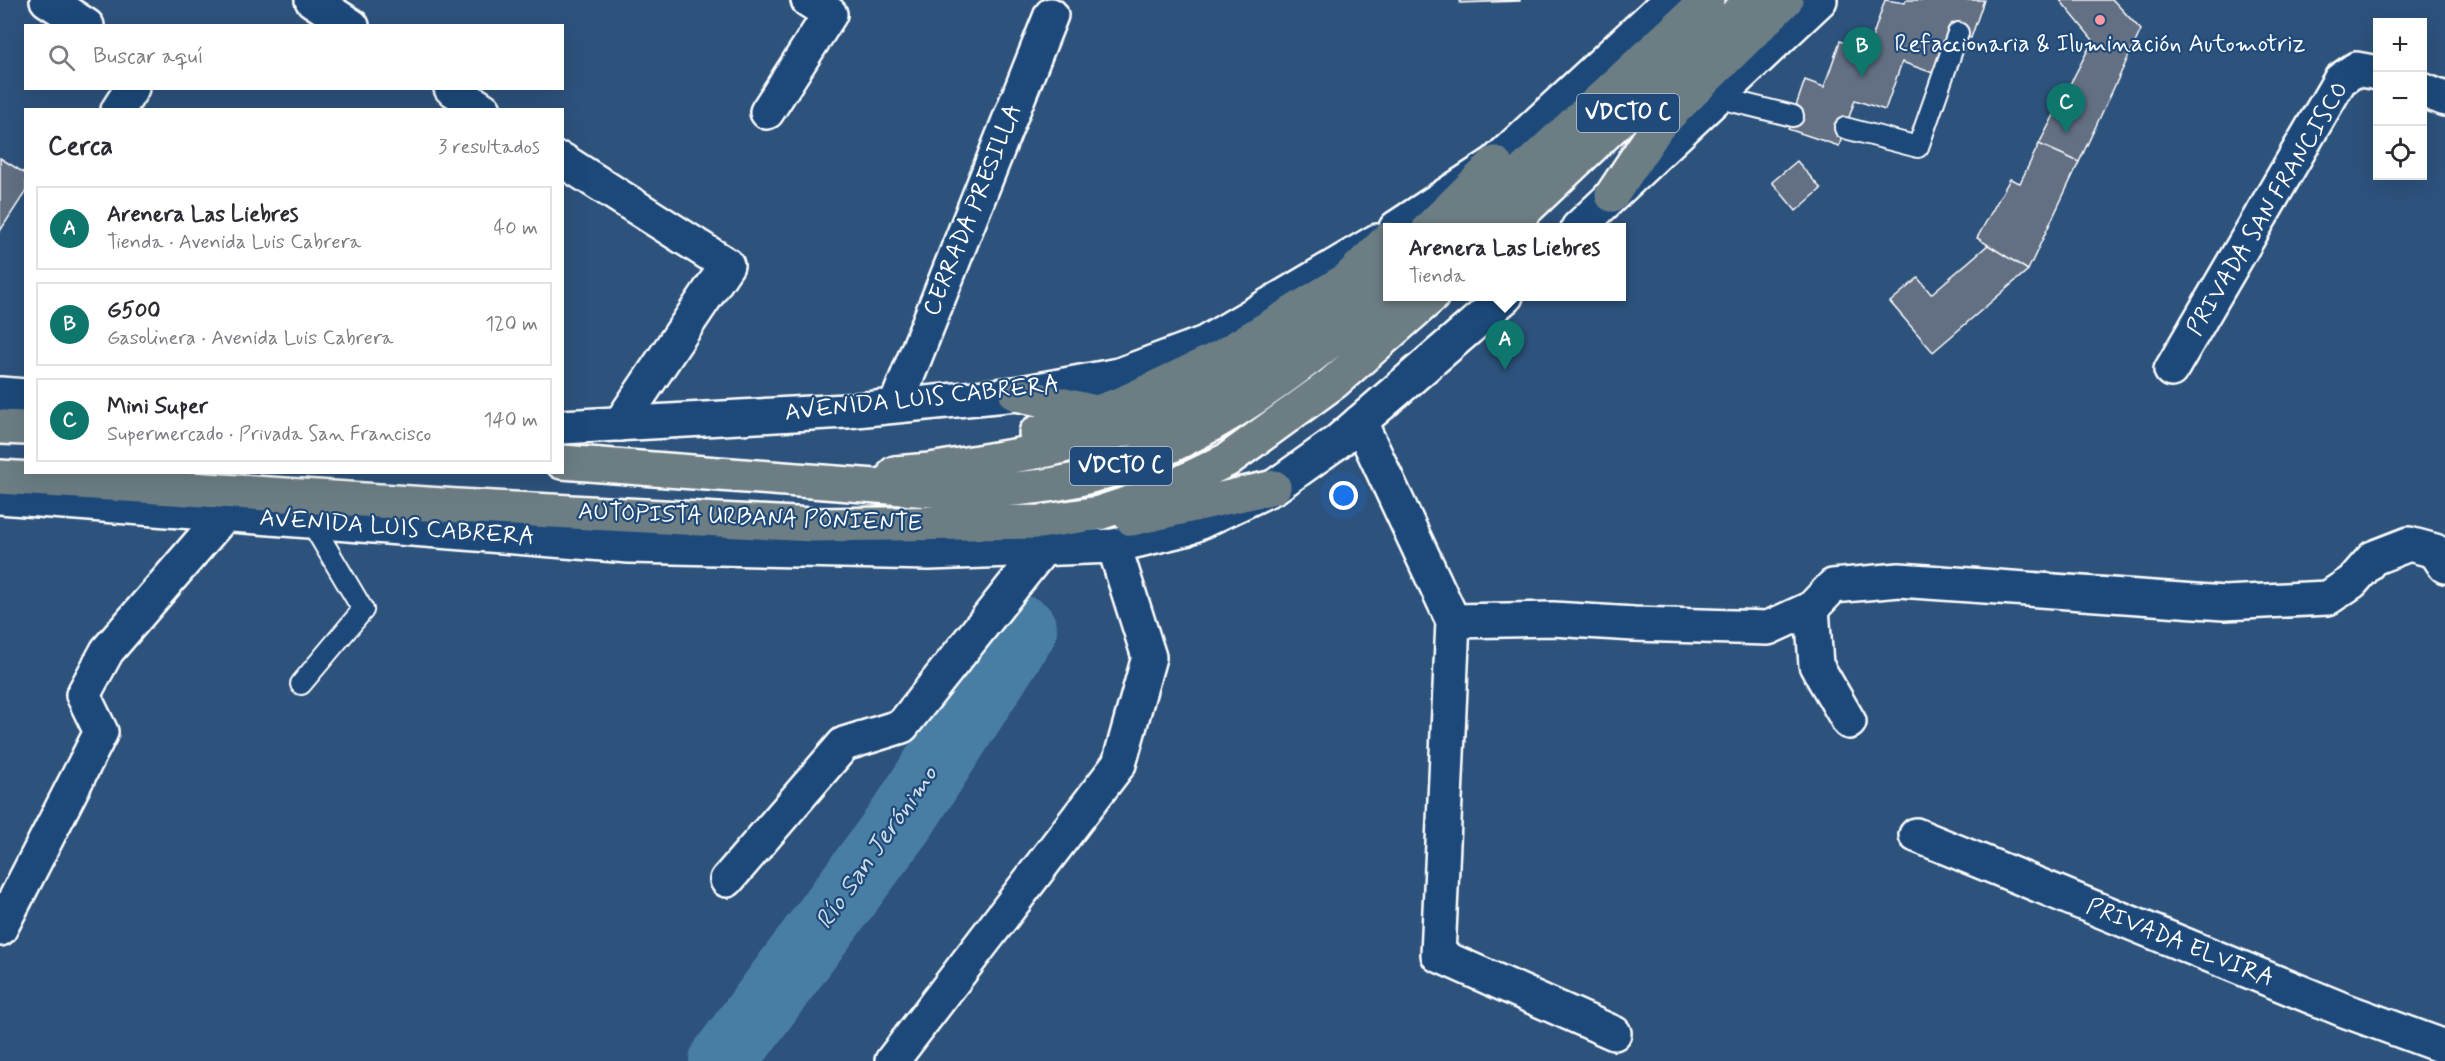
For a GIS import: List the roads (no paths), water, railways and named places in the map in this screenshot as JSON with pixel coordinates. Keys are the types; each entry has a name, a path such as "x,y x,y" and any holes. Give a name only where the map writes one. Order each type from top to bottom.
{"highway":[{"name":"VDCTO C","path":"1466,223 1707,0"},
{"name":"VDCTO C","path":"1511,223 1661,81 1752,0"},
{"path":"1612,195 1658,126 1786,0"},
{"path":"1410,223 1495,163"},
{"path":"930,470 1123,403 1220,357 1347,279 1383,246"},
{"path":"805,480 930,470 1048,450 1134,427 1192,407 1233,384 1350,299 1383,270"},
{"name":"AUTOPISTA URBANA PONIENTE","path":"564,462 942,491 983,491 1042,486 1089,477 1144,459 1191,437 1252,399 1308,359 1383,298"},
{"name":"AUTOPISTA URBANA PONIENTE","path":"0,477 458,506 1041,536 1099,513 1157,494 1227,460 1333,383 1427,301"},
{"path":"1016,394 1096,412"},
{"path":"0,427 24,428"},
{"path":"1041,536 1184,509 1274,487"}],"street":[{"path":"47,0 84,24"},
{"path":"312,0 349,24"},
{"path":"767,112 830,14 808,0"},
{"path":"1495,163 1670,0"},
{"path":"1583,223 1820,0"},
{"name":"CERRADA PRESILLA","path":"896,405 1052,15"},
{"name":"PRIVADA SAN FRANCISCO","path":"2171,370 2340,80 2355,69 2373,73"},
{"path":"119,108 131,90"},
{"path":"454,90 481,108"},
{"path":"2427,92 2445,99"},
{"path":"564,161 727,265 620,424"},
{"name":"AVENIDA LUIS CABRERA","path":"564,427 846,411 1016,394 1119,375 1205,343 1383,239"},
{"name":"AVENIDA LUIS CABRERA","path":"0,497 629,546 929,553 1041,536 1114,546 1185,529 1274,487 1360,422 1501,301"},
{"path":"0,394 24,396"},
{"path":"1360,422 1453,621 1438,955 1614,1033"},
{"path":"0,929 101,732 83,695 106,651 224,515"},
{"path":"727,880 844,744 902,726 1041,536"},
{"path":"1453,621 1552,619 1768,628 1812,608 1833,586 1899,580 2224,603 2328,598 2352,582 2373,558 2409,543 2435,551 2445,566"},
{"path":"892,1061 1119,764 1149,657 1114,546"},
{"path":"1812,608 1816,665 1849,722"},
{"name":"PRIVADA ELVIRA","path":"1916,835 2344,1010 2445,1047"}],"lane":[{"path":"1845,128 1918,147 1958,33"},
{"path":"1716,97 1793,116"},
{"path":"301,684 363,610 311,522"}],"waterway":[{"name":"Río San Jerónimo","path":"723,1061 904,816 1023,630"}],"place":[{"name":"Refaccionaria & Iluminación Automotriz","path":"2100,20"},
{"name":"G500","path":"1862,77"},
{"name":"Mini Super","path":"2066,133"},
{"name":"Arenera Las Liebres","path":"1505,370"}]}
